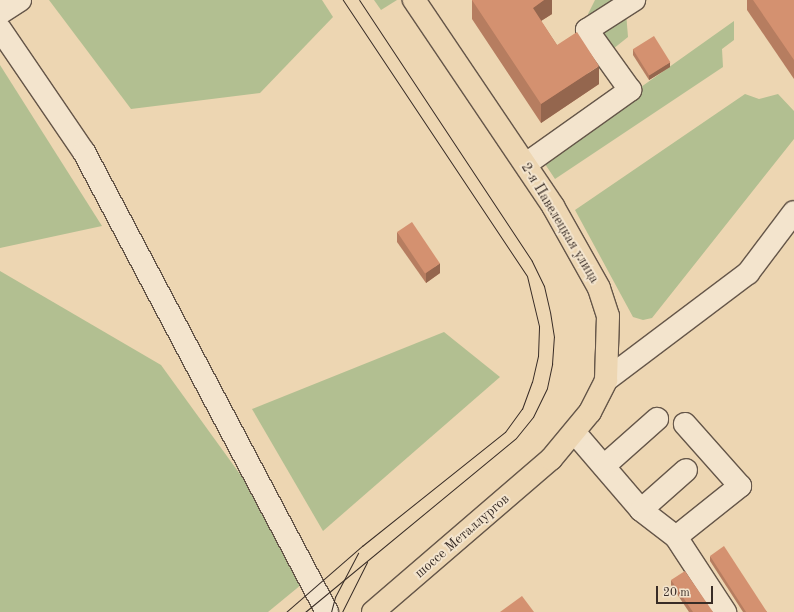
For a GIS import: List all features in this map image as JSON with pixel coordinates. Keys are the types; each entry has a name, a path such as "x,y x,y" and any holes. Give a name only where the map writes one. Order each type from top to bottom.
{"main road":[{"name":"2-я Павелецкая улица","path":"414,0 553,206 599,288 608,316 606,380 590,412 575,433 551,460"},
{"name":"шоссе Металлургов","path":"373,612 551,460"}],"street":[{"path":"0,13 20,0"},
{"path":"526,164 630,90 587,30 634,0"},
{"path":"0,29 84,152 327,612"},
{"path":"606,380 748,273 794,212"},
{"path":"604,466 657,419"},
{"path":"676,537 740,486 685,424"},
{"path":"575,433 641,510 676,537 725,612"},
{"path":"641,510 686,470"}],"green space":[{"path":"49,0 322,0 333,17 260,93 131,109"},
{"path":"374,0 397,0 381,10"},
{"path":"595,0 625,0 628,37 613,49 588,14"},
{"path":"734,21 734,40 722,49 723,67 555,179 541,158"},
{"path":"0,65 102,226 0,248"},
{"path":"745,94 759,99 778,94 794,111 794,139 652,318 643,320 633,317 575,210"},
{"path":"0,271 161,365 313,575 268,612 0,612"},
{"path":"444,332 500,377 323,531 252,409"}],"building":[{"path":"472,0 544,0 533,8 557,45 577,32 599,66 541,104"},
{"path":"753,0 794,0 794,60"},
{"path":"654,36 670,62 649,76 633,49"},
{"path":"412,222 440,263 425,274 397,232"},
{"path":"724,546 767,612 746,612 710,556"},
{"path":"685,571 713,612 693,612 671,580"},
{"path":"522,596 534,612 500,612"}],"tram line":[{"path":"286,612 362,546 505,432 522,409 532,382 538,356 539,326 527,276 343,0"},
{"path":"305,612 516,438 533,417 547,388 552,364 554,337 550,312 544,286 532,261 359,0"},
{"path":"331,612 335,597 358,553"},
{"path":"342,612 367,562"}]}
